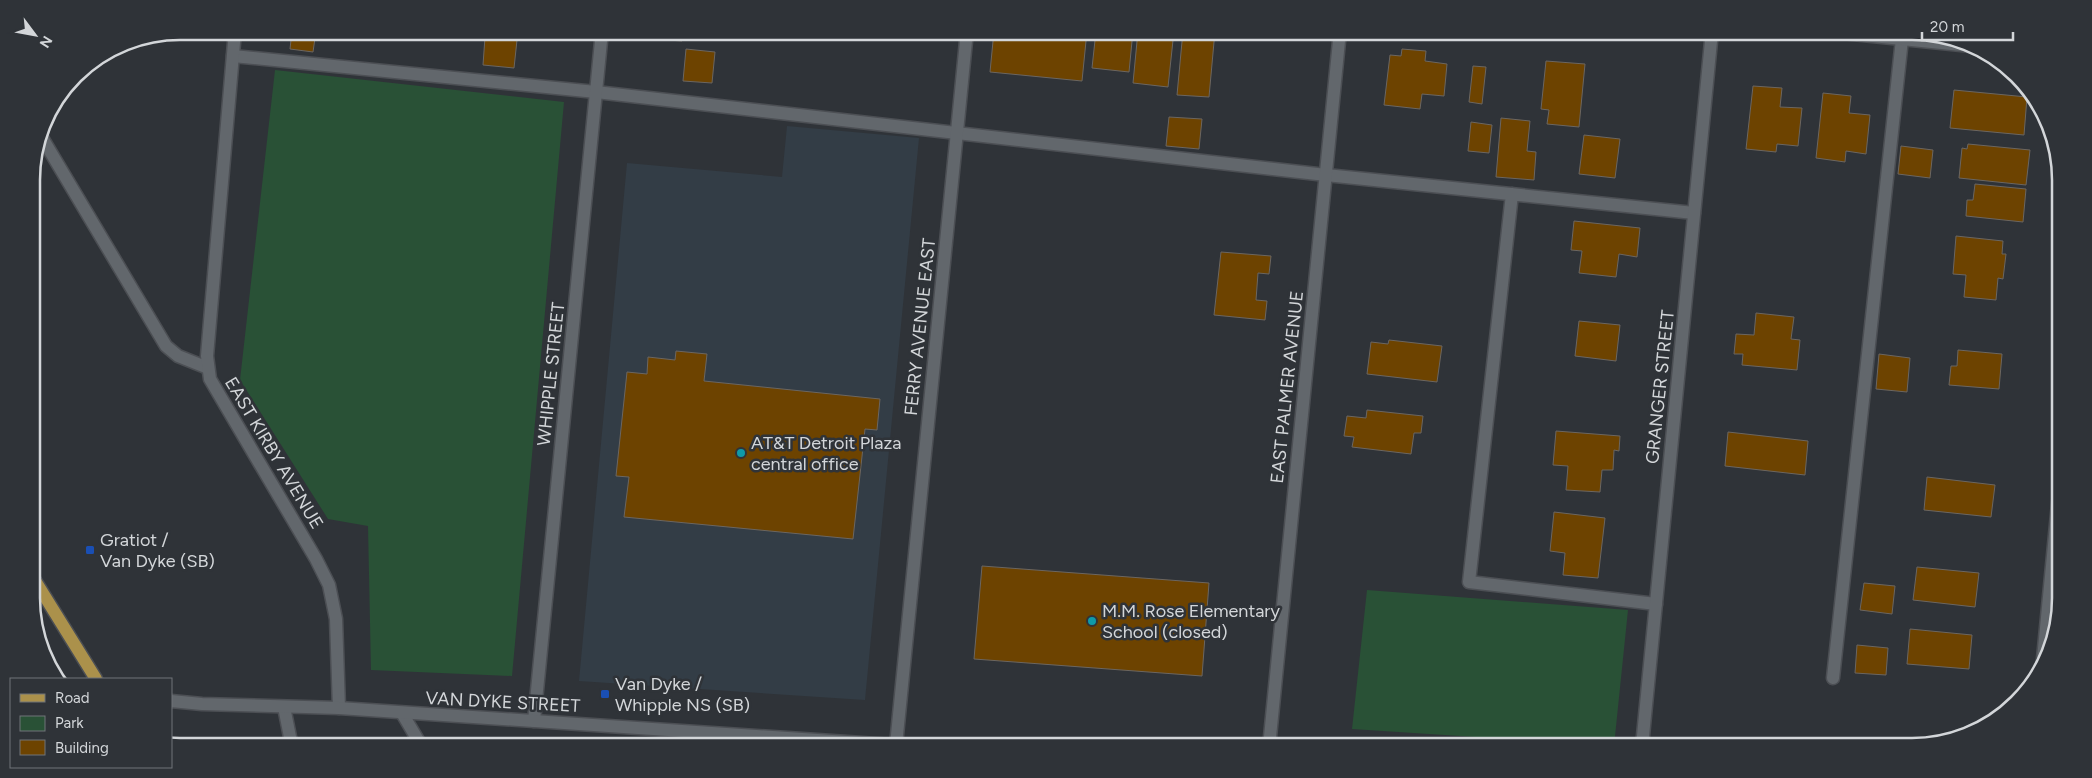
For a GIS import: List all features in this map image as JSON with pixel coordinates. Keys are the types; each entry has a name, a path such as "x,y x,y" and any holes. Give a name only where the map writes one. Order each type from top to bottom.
{"main road":[{"path":"40,589 95,678"}],"street":[{"name":"EAST KIRBY AVENUE","path":"235,40 207,356 208,368 210,379 220,399 316,559 329,585 336,619 339,708"},
{"name":"WHIPPLE STREET","path":"534,721 601,40"},
{"name":"FERRY AVENUE EAST","path":"897,738 966,40"},
{"name":"EAST PALMER AVENUE","path":"1270,738 1339,40"},
{"name":"GRANGER STREET","path":"1643,738 1711,40"},
{"path":"1833,678 1902,40"},
{"path":"1912,40 1939,43"},
{"path":"233,56 596,92 1326,175 1694,213"},
{"path":"45,143 166,346 178,356 208,368"},
{"path":"1512,194 1470,582 1656,604"},
{"path":"2044,645 2052,566"},
{"name":"VAN DYKE STREET","path":"172,701 202,704 339,708 790,738"},
{"path":"284,707 290,738"},
{"path":"402,713 417,738"}],"shaded area":[{"path":"787,126 919,138 865,700 579,681 627,163 782,177"}],"green space":[{"path":"275,70 564,102 512,676 371,670 368,526 328,519 240,380"},
{"path":"1367,590 1628,610 1615,738 1491,738 1352,729"}],"building":[{"path":"291,40 315,40 313,52 290,49"},
{"path":"485,40 517,40 514,68 483,65"},
{"path":"993,40 1086,40 1082,81 990,72"},
{"path":"1095,40 1132,40 1129,72 1092,68"},
{"path":"1137,40 1173,40 1168,87 1133,83"},
{"path":"1182,40 1214,40 1209,97 1177,95"},
{"path":"686,49 715,52 712,83 683,81"},
{"path":"1402,49 1426,51 1425,61 1447,64 1444,96 1422,94 1420,109 1384,105 1390,55 1401,56"},
{"path":"1546,61 1585,64 1579,127 1547,124 1549,110 1541,109"},
{"path":"1473,66 1486,67 1482,104 1469,102"},
{"path":"1753,86 1782,88 1780,107 1802,108 1798,146 1777,144 1776,152 1746,149"},
{"path":"1954,90 2024,97 2027,100 2024,135 1950,128"},
{"path":"1823,93 1851,96 1849,113 1870,115 1866,154 1846,151 1845,162 1816,158"},
{"path":"1169,117 1202,119 1199,149 1166,146"},
{"path":"1501,118 1530,121 1527,151 1536,152 1534,180 1496,177"},
{"path":"1471,122 1492,125 1489,153 1468,151"},
{"path":"1584,135 1620,139 1615,178 1579,174"},
{"path":"1968,144 2030,150 2026,185 1959,178 1962,148 1967,149"},
{"path":"1901,146 1933,150 1930,178 1898,174"},
{"path":"1975,184 2026,189 2023,222 1966,216 1967,200 1973,200"},
{"path":"1574,221 1640,228 1637,257 1619,254 1616,277 1579,273 1582,251 1571,250"},
{"path":"1956,236 2003,241 2002,254 2006,254 2003,279 1998,278 1996,300 1964,297 1966,275 1953,274"},
{"path":"1221,252 1271,256 1269,274 1258,273 1256,300 1267,301 1265,320 1214,315"},
{"path":"1756,313 1794,317 1791,339 1800,340 1797,370 1742,365 1743,354 1734,354 1736,334 1754,335"},
{"path":"1579,321 1620,325 1616,361 1575,356"},
{"path":"1389,340 1442,346 1437,382 1367,374 1371,342 1388,344"},
{"path":"1958,350 2002,354 1999,389 1949,385 1951,366 1957,366"},
{"name":"AT&T Detroit Plaza central office","path":"676,351 707,354 704,381 880,399 877,430 865,429 853,539 624,517 629,477 616,476 627,372 647,374 648,357 675,360"},
{"path":"1879,354 1910,358 1907,392 1876,389"},
{"path":"1367,410 1423,416 1421,433 1414,433 1411,454 1352,447 1354,437 1344,436 1347,416 1366,418"},
{"path":"1556,431 1620,436 1619,451 1614,450 1613,470 1602,470 1600,492 1566,490 1568,466 1553,465"},
{"path":"1728,432 1808,441 1805,475 1725,466"},
{"path":"1927,477 1995,485 1991,517 1924,510"},
{"path":"1554,512 1605,518 1598,578 1563,575 1565,553 1550,551"},
{"name":"M.M. Rose Elementary School (closed)","path":"982,566 1209,583 1202,676 974,659"},
{"path":"1917,567 1979,573 1975,607 1913,600"},
{"path":"1864,583 1895,586 1892,614 1860,610"},
{"path":"1910,629 1972,635 1969,669 1907,664"},
{"path":"1857,645 1888,648 1886,675 1855,673"}],"place":[{"name":"AT&T Detroit Plaza central office","path":"741,453"},
{"name":"Gratiot / Van Dyke (SB)","path":"90,550"},
{"name":"M.M. Rose Elementary School (closed)","path":"1092,621"},
{"name":"Van Dyke / Whipple NS (SB)","path":"605,694"}]}
